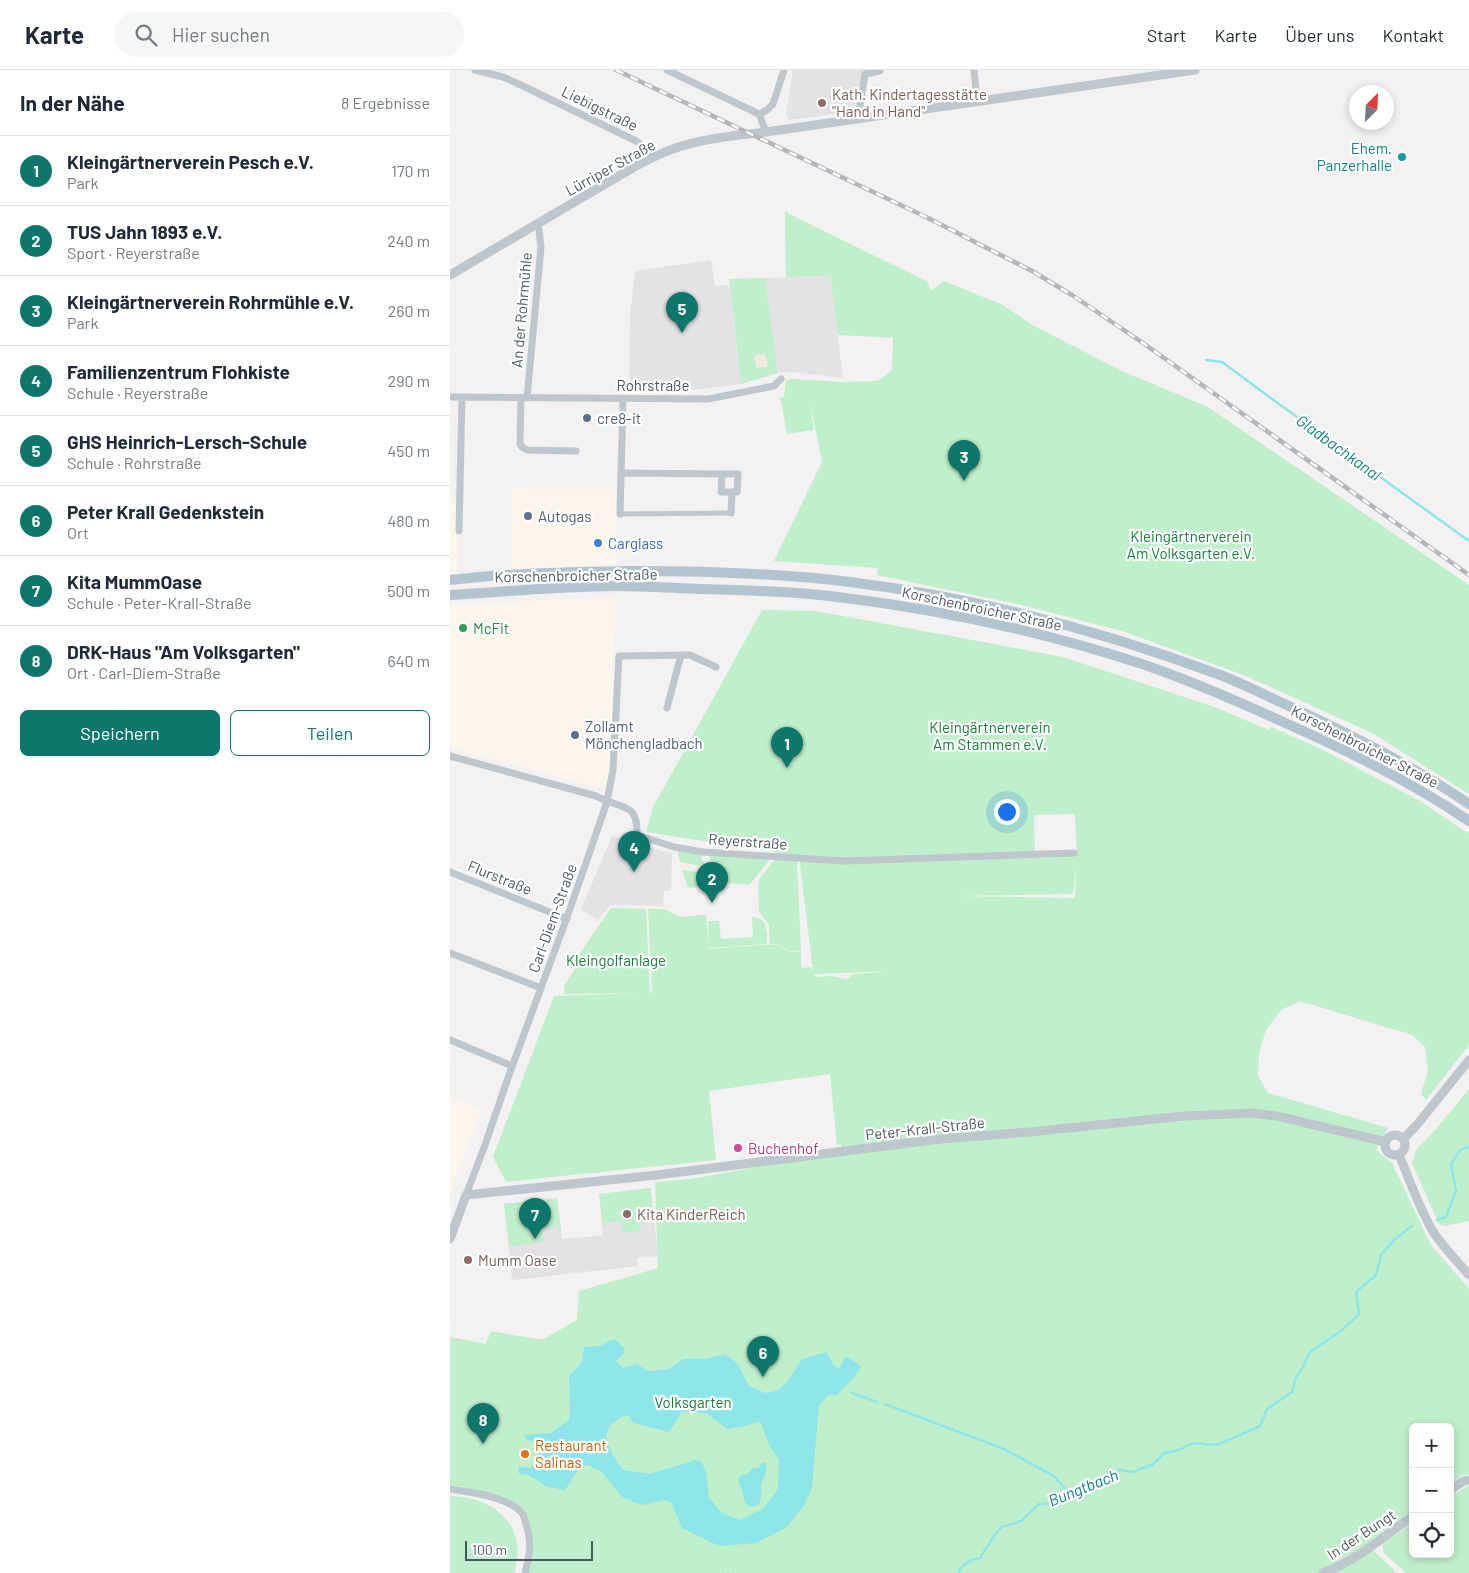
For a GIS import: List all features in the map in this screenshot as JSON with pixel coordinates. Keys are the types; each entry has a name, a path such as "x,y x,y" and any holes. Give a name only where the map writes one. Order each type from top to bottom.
{"main road":[{"name":"Korschenbroicher Straße","path":"450,580 555,573 698,571 849,582 933,594 1000,608 1070,626 1149,650 1225,677 1336,728 1399,760 1469,804"},
{"name":"Korschenbroicher Straße","path":"450,595 530,589 618,586 781,592 904,606 987,622 1065,640 1144,665 1222,694 1330,742 1392,773 1435,798 1469,821"}],"street":[{"name":"Liebigstraße","path":"475,70 502,77 558,103 636,141 654,156"},
{"path":"667,70 759,114 766,132"},
{"path":"759,114 773,104 784,70"},
{"path":"858,119 865,74 880,70"},
{"path":"974,70 977,101"},
{"name":"Lürriper Straße","path":"450,275 654,156 693,143 1195,70"},
{"name":"An der Rohrmühle","path":"524,398 541,247 538,223"},
{"name":"Rohrstraße","path":"450,397 708,399 774,386 781,379"},
{"path":"459,531 462,398"},
{"path":"524,398 520,444 522,447 527,450 576,451"},
{"path":"622,399 620,514 732,513 732,492"},
{"path":"620,473 738,474 737,492 721,492 722,474"},
{"path":"667,708 681,655"},
{"name":"Carl-Diem-Straße","path":"450,1239 567,919 607,802 613,772 619,656 690,656 716,667"},
{"name":"Reyerstraße","path":"450,756 596,796 607,802 626,807 635,814 638,823 637,835 674,847 704,852 844,860 1074,853"},
{"name":"Flurstraße","path":"450,872 567,919"},
{"path":"450,953 541,988"},
{"path":"450,1040 512,1066"},
{"path":"1403,1139 1416,1126 1469,1060"},
{"name":"Peter-Krall-Straße","path":"466,1195 666,1174 940,1139 1184,1116 1251,1113 1277,1116 1386,1142"},
{"path":"1397,1136 1403,1139 1405,1148 1399,1155 1393,1155 1388,1152 1386,1142 1389,1138 1397,1136"},
{"path":"1399,1155 1430,1226 1448,1252 1469,1275"},
{"path":"1454,1487 1469,1480"},
{"path":"450,1489 490,1496 510,1504 523,1514 531,1542 526,1573"},
{"name":"In der Bungt","path":"1323,1573 1333,1570 1373,1545 1409,1519"}],"shaded area":[{"name":"Kath. Kindertagesstätte \"Hand in Hand\"","path":"793,70 863,70 856,111 789,120 786,115"},
{"path":"711,260 715,286 729,285 741,384 692,390 629,390 630,318 635,271"},
{"path":"830,276 843,378 791,372 778,373 765,278"},
{"path":"512,488 616,489 616,567 512,569"},
{"path":"450,495 458,501 458,573 450,574"},
{"path":"616,598 610,771 603,789 450,748 450,605"},
{"path":"612,836 672,854 671,891 664,891 663,906 610,905 598,920 581,909"},
{"path":"450,1095 482,1109 450,1195"},
{"path":"651,1188 658,1256 637,1258 638,1266 512,1280 504,1204 557,1198 562,1239 577,1238 603,1235 599,1194"}],"green space":[{"name":"Kleingärtnerverein Am Volksgarten e.V.","path":"785,212 928,282 929,288 933,290 944,281 1003,305 1034,326 1122,371 1208,407 1469,585 1469,794 1372,733 1246,676 1122,631 1022,605 877,575 878,568 774,561 822,462 810,401 814,430 787,434 781,401 779,399 784,396 786,380 878,381 892,370 893,338 838,335 830,276 786,277"},
{"path":"765,278 778,373 741,384 729,279"},
{"path":"762,610 816,611 1063,657 1212,706 1269,730 1271,727 1321,749 1420,801 1469,834 1469,1045 1426,1100 1421,1094 1428,1071 1425,1047 1412,1035 1300,1001 1281,1010 1266,1030 1259,1053 1258,1076 1268,1093 1388,1128 1376,1150 1392,1163 1431,1245 1469,1289 1469,1474 1462,1475 1454,1482 1454,1423 1409,1423 1409,1518 1373,1550 1397,1573 525,1573 529,1559 523,1514 485,1492 450,1485 450,1337 486,1344 491,1331 542,1340 577,1320 579,1291 658,1268 655,1182 690,1179 841,1152 841,1144 837,1145 830,1074 709,1091 716,1160 506,1182 493,1157 554,996 642,993 564,994 565,984 579,963 578,956 611,908 646,909 650,993 652,993 648,909 664,909 680,917 706,915 709,949 779,944 788,951 801,951 801,968 811,967 813,972 799,856 646,832 654,804","holes":["1075,814 1077,855 1035,858 1034,815","1076,867 1075,898 955,896 1073,894","892,971 853,974 847,979 831,976 817,977 813,974"]},
{"path":"680,851 700,855 712,878 707,879 709,894 703,895 701,866 680,862 678,853"},
{"path":"708,854 770,859 748,885 726,883 715,871"},
{"path":"775,859 797,861 801,950 789,951 780,944 770,944 769,925 759,911 758,887 760,878"},
{"path":"682,870 699,872 700,887 688,888"},
{"path":"752,917 764,922 767,932 767,944 709,948 708,921 719,921 721,939 753,937"},
{"path":"1469,1089 1469,1221 1445,1226 1439,1224 1412,1163 1416,1150"},
{"path":"650,1188 654,1221 640,1223 641,1231 622,1233 621,1221 605,1222 605,1227 603,1227 599,1194"},
{"path":"557,1199 561,1232 559,1232 558,1227 542,1229 544,1242 509,1246 504,1204"},
{"path":"1469,1485 1469,1573 1406,1573 1384,1553 1382,1544 1409,1526 1409,1558 1454,1558 1454,1494"},
{"path":"450,1496 481,1502 494,1508 504,1517 512,1528 517,1541 514,1573 450,1573"}],"sand":[{"path":"754,355 766,355 768,367 756,368"}],"water":[{"path":"615,1339 625,1349 623,1355 616,1361 623,1368 636,1364 648,1371 669,1369 683,1359 706,1359 725,1354 737,1363 749,1386 765,1393 779,1390 787,1382 802,1359 827,1352 834,1366 839,1369 846,1356 861,1366 854,1378 837,1395 829,1395 819,1405 812,1488 803,1507 786,1528 756,1543 719,1546 682,1528 671,1502 664,1500 642,1505 622,1497 601,1471 588,1465 581,1466 565,1490 547,1487 529,1475 518,1472 519,1467 529,1468 539,1461 540,1449 535,1442 525,1439 525,1435 551,1433 569,1420 569,1376 582,1362 584,1347 601,1346","holes":["682,1412 706,1413 727,1429 760,1421 769,1445 779,1460 778,1489 763,1509 740,1520 722,1513 709,1498 706,1471 701,1461 696,1460 650,1474 623,1470 608,1443 607,1432 609,1427 623,1417 629,1416 633,1423 669,1432"]},
{"path":"762,1463 765,1463 766,1473 761,1487 762,1495 759,1504 752,1507 746,1504 738,1482 740,1476 748,1474 752,1468 758,1468"}],"waterway":[{"name":"Gladbachkanal","path":"1206,360 1222,362 1469,541"},
{"name":"Bungtbach","path":"1437,1220 1446,1217 1456,1191 1451,1165 1459,1151 1469,1146"},
{"name":"Bungtbach","path":"958,1573 968,1562 980,1558 1002,1527 1021,1521 1039,1504 1051,1503 1068,1492 1084,1490 1104,1476 1120,1470 1132,1472 1152,1465 1165,1453 1179,1450 1193,1443 1212,1445 1222,1443 1260,1426 1267,1409 1292,1392 1296,1377 1309,1353 1342,1330 1359,1314 1356,1292 1376,1275 1381,1255 1395,1239 1412,1226"},
{"path":"852,1393 877,1402"},
{"path":"885,1404 1004,1449 1054,1476 1068,1492"}],"railway":[{"path":"616,70 928,218 1032,271 1072,295 1143,343 1469,575"}],"place":[{"name":"Kath. Kindertagesstätte \"Hand in Hand\"","path":"822,103"},
{"name":"Ehem. Panzerhalle","path":"1402,157"},
{"name":"GHS Heinrich-Lersch-Schule","path":"682,333"},
{"name":"cre8-it","path":"587,418"},
{"name":"Kleingärtnerverein Rohrmühle e.V.","path":"964,481"},
{"name":"Autogas","path":"528,516"},
{"name":"Carglass","path":"598,543"},
{"name":"McFit","path":"463,628"},
{"name":"Zollamt Mönchengladbach","path":"575,735"},
{"name":"Kleingärtnerverein Pesch e.V.","path":"787,768"},
{"name":"Familienzentrum Flohkiste","path":"634,872"},
{"name":"TUS Jahn 1893 e.V.","path":"712,903"},
{"name":"Buchenhof","path":"738,1148"},
{"name":"Kita KinderReich","path":"627,1214"},
{"name":"Kita MummOase","path":"535,1239"},
{"name":"Mumm Oase","path":"468,1260"},
{"name":"Peter Krall Gedenkstein","path":"763,1377"},
{"name":"DRK-Haus \"Am Volksgarten\"","path":"483,1444"},
{"name":"Restaurant Salinas","path":"525,1454"}],"park label":[{"name":"Kleingärtnerverein Am Stammen e.V.","path":"990,736"},
{"name":"Kleingolfanlage","path":"616,960"},
{"name":"Volksgarten","path":"693,1402"}]}
